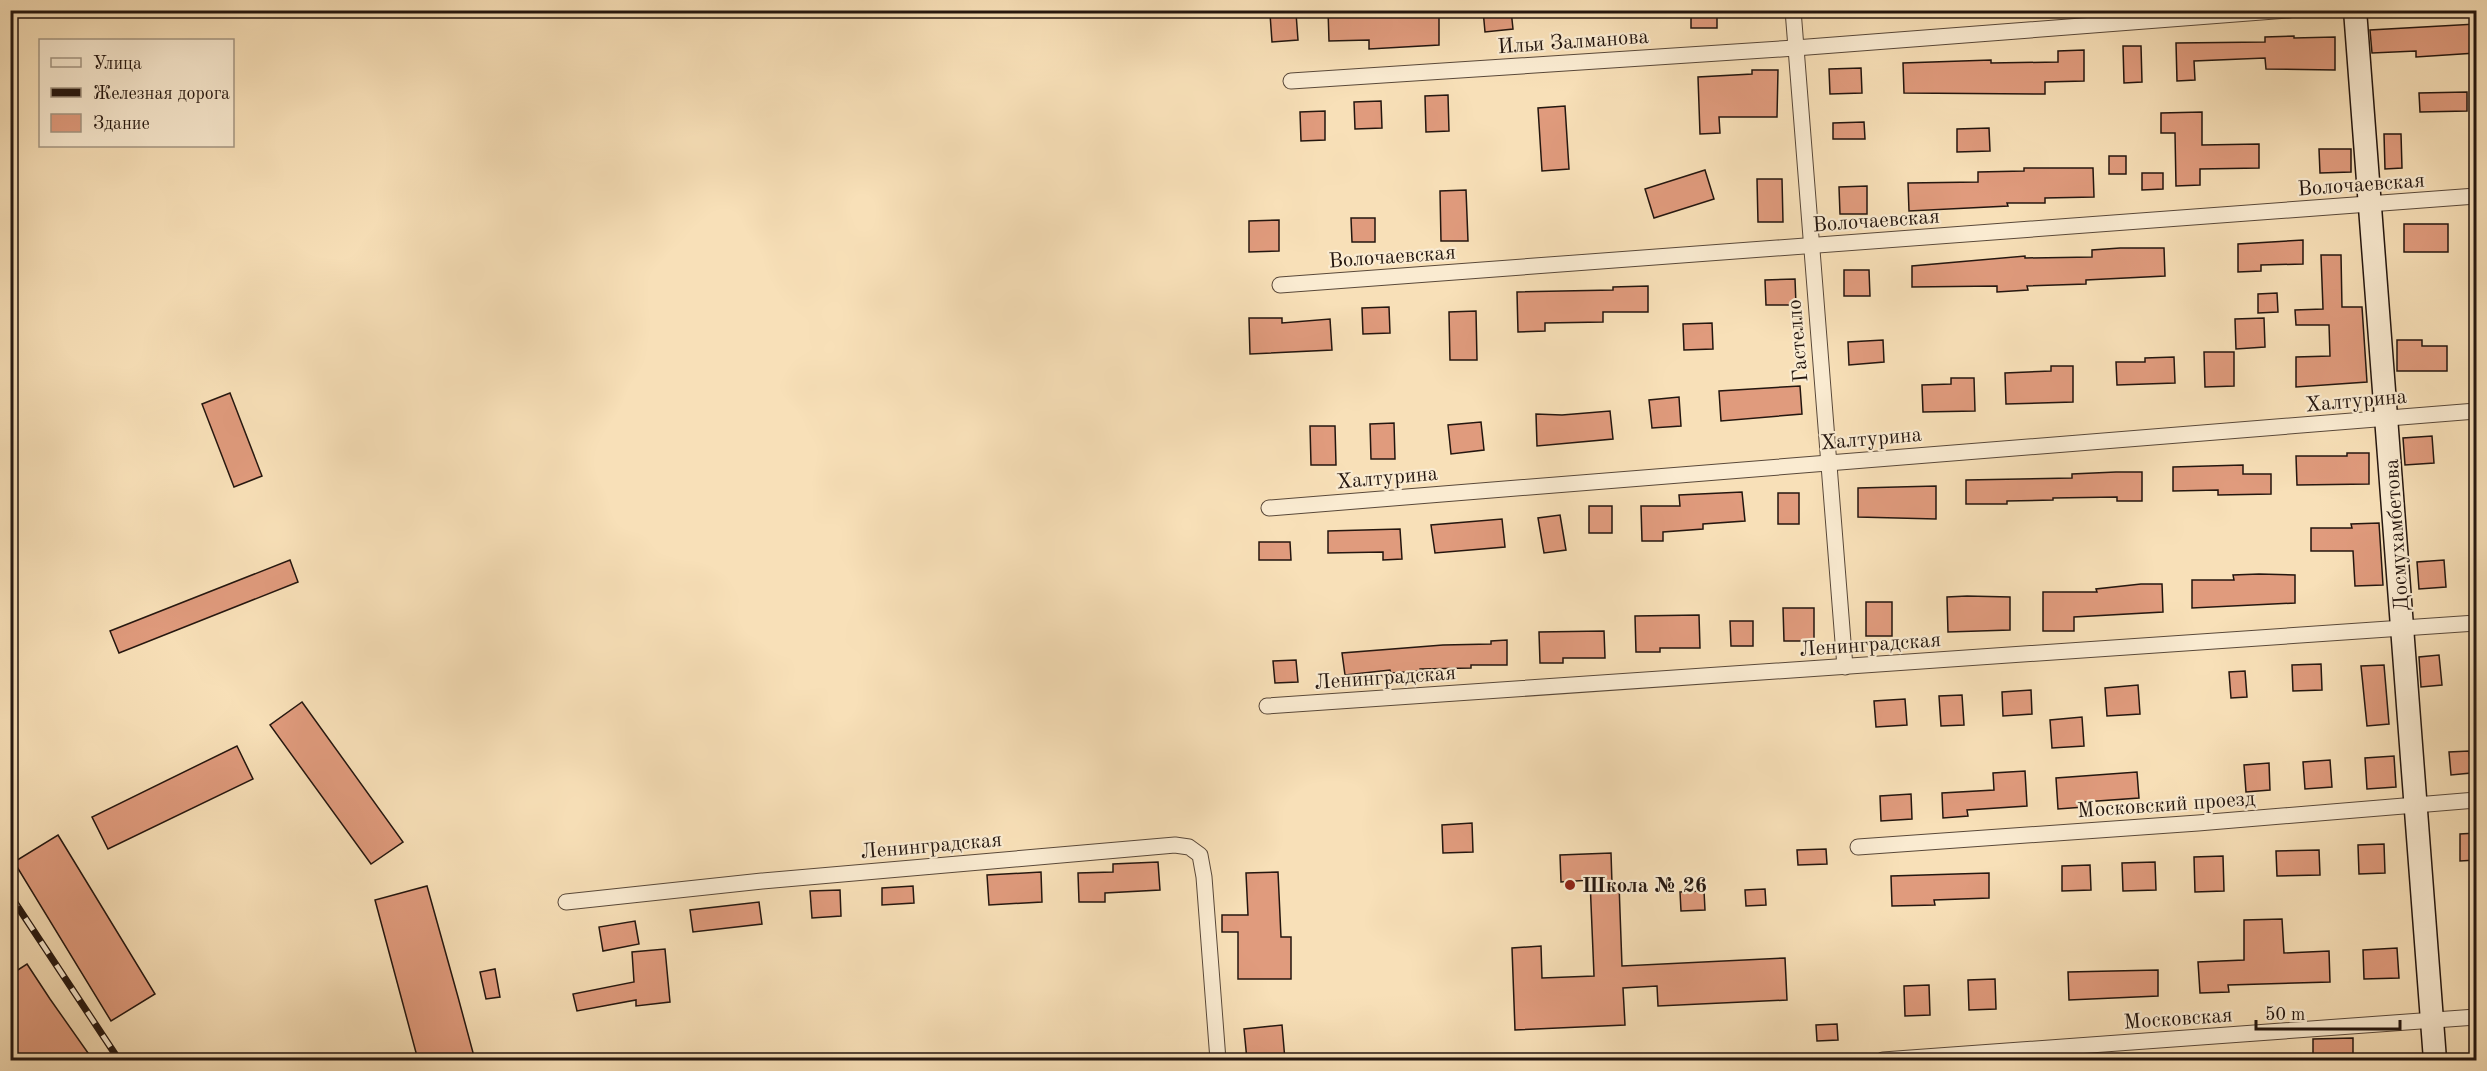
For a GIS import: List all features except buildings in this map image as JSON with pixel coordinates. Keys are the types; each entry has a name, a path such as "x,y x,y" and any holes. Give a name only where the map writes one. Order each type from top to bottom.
{"street":[{"name":"Гастелло","path":"1793,10 1845,667"},
{"name":"Ильи Залманова","path":"1291,81 1795,48 2289,10"},
{"name":"Досмухамбетова","path":"2355,10 2435,1060"},
{"name":"Волочаевская","path":"1280,285 2476,196"},
{"name":"Халтурина","path":"1269,508 2476,411"},
{"name":"Ленинградская","path":"1267,706 2476,623"},
{"name":"Московский проезд","path":"1858,847 2198,823 2476,800"},
{"name":"Ленинградская","path":"566,902 797,878 1175,845 1189,847 1200,855 1204,877 1218,1060"},
{"name":"Московская","path":"1883,1060 2476,1017"}],"railway":[{"path":"10,895 119,1060"}],"place":[{"name":"Школа № 26","path":"1570,885"}]}
